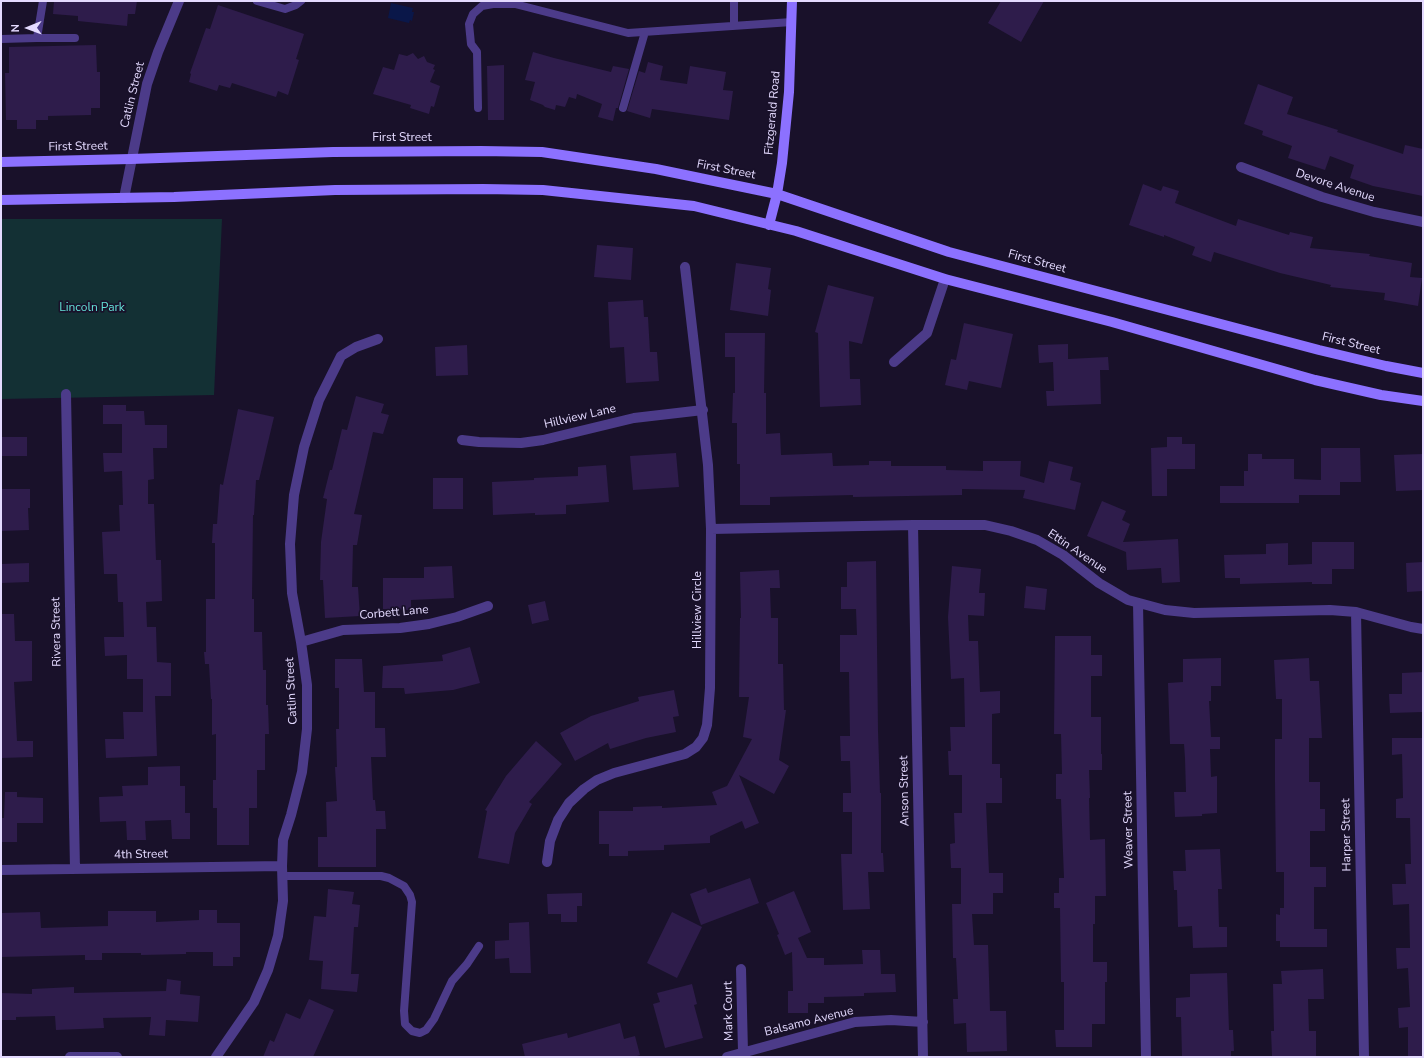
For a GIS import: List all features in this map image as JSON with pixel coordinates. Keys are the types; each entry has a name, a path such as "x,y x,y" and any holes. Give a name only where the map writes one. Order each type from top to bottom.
{"main road":[{"name":"Fitzgerald Road","path":"769,225 777,194 782,163 789,92 792,1"},
{"name":"First Street","path":"1,162 333,152 542,152 656,169 777,194 949,252 1319,350 1423,373"},
{"path":"1,200 174,198 335,190 483,189 543,190 694,206 796,231 945,278 1112,322 1315,380 1381,395 1423,401"}],"street":[{"name":"Catlin Street","path":"124,198 147,84 158,52 179,1"},
{"name":"Devore Avenue","path":"1241,167 1322,197 1374,212 1423,222"},
{"name":"Hillview Circle","path":"547,862 550,841 558,820 570,803 584,789 597,780 614,773 685,754 696,747 703,738 707,725 710,688 711,528 708,465 703,410 686,267"},
{"path":"894,362 927,333 945,278"},
{"name":"Catlin Street","path":"216,1057 254,1002 268,970 278,936 283,901 283,840 302,772 307,729 307,685 292,593 290,544 294,495 304,447 319,400 341,356 356,346 378,339"},
{"name":"Rivera Street","path":"66,394 75,869"},
{"name":"Hillview Lane","path":"462,440 521,443 543,440 634,418 703,410"},
{"name":"Ettin Avenue","path":"711,528 914,525 985,526 1011,531 1037,540 1063,555 1099,583 1128,600 1165,610 1194,613 1330,610 1356,612 1423,629"},
{"name":"Anson Street","path":"914,525 923,1057"},
{"name":"Weaver Street","path":"1138,603 1146,1057"},
{"name":"Corbett Lane","path":"301,642 343,630 400,628 429,624 457,617 488,606"},
{"name":"Harper Street","path":"1356,612 1364,1057"},
{"name":"4th Street","path":"1,870 75,869 282,871"},
{"name":"Mark Court","path":"741,969 743,1052"},
{"name":"Balsamo Avenue","path":"727,1057 855,1022 891,1020 923,1022"},
{"path":"70,1057 117,1057"}],"lane":[{"path":"36,38 43,1"},
{"path":"257,1 285,9 296,5 301,1"},
{"path":"734,1 734,26"},
{"path":"478,108 477,52 471,44 469,24 473,14 482,6 515,2 628,33 792,22"},
{"path":"623,108 645,32"},
{"path":"1,39 75,38"},
{"name":"4th Street","path":"282,871 381,876 389,878 404,886 410,895 412,902 404,1011 405,1024 412,1031 420,1033 426,1030 434,1019 452,981 467,964 479,946"}],"green space":[{"name":"Lincoln Park","path":"1,219 222,219 214,395 1,399"}],"shaded area":[{"path":"391,3 413,8 412,12 414,12 412,21 410,20 409,23 388,18"}],"building":[{"path":"54,1 137,1 135,14 128,14 127,26 78,21 78,16 53,14"},
{"path":"1001,1 1044,1 1021,42 988,23"},
{"path":"218,5 304,34 296,59 299,60 288,95 278,91 276,97 232,83 230,88 219,85 217,91 189,82 190,73 206,28 210,29"},
{"path":"96,45 97,72 100,72 100,108 91,108 91,115 48,116 48,120 36,120 36,129 17,129 17,120 6,120 5,73 9,73 9,47"},
{"path":"533,52 611,72 613,66 629,69 613,121 598,117 602,104 577,94 576,99 569,97 565,107 556,105 555,110 530,100 535,82 525,80"},
{"path":"413,53 418,59 424,56 427,62 435,65 433,69 435,70 430,82 440,86 434,107 431,106 429,114 410,108 411,105 373,94 383,67 394,70 399,54 407,56"},
{"path":"648,62 663,66 660,80 687,84 690,66 726,72 723,90 733,91 729,120 652,109 650,118 627,111 639,71 645,73"},
{"path":"504,65 504,120 488,120 487,66"},
{"path":"1258,84 1293,97 1287,114 1338,130 1337,132 1403,154 1405,145 1423,149 1423,196 1373,186 1350,178 1354,165 1330,156 1325,170 1288,158 1292,146 1262,135 1263,131 1244,124"},
{"path":"1143,184 1161,191 1163,186 1179,191 1175,203 1236,226 1238,219 1289,235 1290,232 1313,237 1310,248 1370,254 1369,256 1412,263 1410,277 1422,278 1418,306 1384,300 1385,293 1330,287 1331,285 1280,273 1214,252 1211,262 1192,255 1195,247 1164,235 1164,237 1129,225"},
{"path":"597,245 633,248 631,280 594,277"},
{"path":"736,263 771,268 768,289 771,290 768,316 730,310"},
{"path":"828,285 874,297 862,344 849,341 850,379 860,379 861,405 820,407 818,333 815,332"},
{"path":"643,300 644,317 648,317 650,352 657,352 659,381 626,383 624,347 610,348 608,302"},
{"path":"964,323 1013,334 1001,388 969,381 967,390 945,385 951,359 956,360"},
{"path":"725,333 765,333 764,393 766,393 766,434 780,433 781,455 832,453 833,466 869,465 869,461 891,461 891,466 946,466 946,470 983,471 983,461 1021,461 1020,476 1044,483 1049,461 1073,467 1070,480 1081,483 1075,510 1023,498 1025,490 962,489 962,495 770,497 770,505 740,505 740,464 737,464 737,423 732,423 733,393 735,393 735,357 725,357"},
{"path":"1068,344 1068,359 1108,357 1109,370 1100,370 1101,404 1047,406 1046,391 1054,391 1053,362 1039,363 1038,345"},
{"path":"467,345 468,375 436,376 435,347"},
{"path":"356,396 384,404 381,413 389,415 383,434 373,432 354,514 362,515 357,545 353,545 352,587 358,587 360,616 325,618 323,580 320,580 321,542 327,499 323,498 330,470 332,470 342,429 347,430"},
{"path":"103,405 126,405 126,411 144,411 145,425 167,425 167,448 153,448 154,479 148,480 148,504 154,504 156,560 161,560 162,601 146,602 147,627 156,627 157,662 171,663 171,696 155,696 157,756 106,758 105,739 124,739 123,712 143,712 143,679 127,679 127,655 105,656 104,637 124,637 123,602 118,602 117,574 104,574 102,532 120,531 119,505 123,505 122,471 104,472 103,453 122,453 122,424 103,424"},
{"path":"238,409 274,417 259,480 256,480 253,515 252,599 254,599 254,632 262,632 263,670 266,670 266,705 268,705 269,734 265,734 265,770 257,770 257,808 249,808 249,845 217,845 217,808 213,808 213,780 216,780 216,734 212,735 212,699 209,664 205,664 204,652 206,652 206,599 215,599 215,543 212,543 213,524 217,524 220,484 223,485"},
{"path":"1,437 27,437 27,456 1,456"},
{"path":"1167,437 1182,437 1182,444 1195,444 1195,469 1167,469 1167,496 1152,496 1151,448 1167,447"},
{"path":"1321,448 1360,448 1361,482 1340,482 1340,495 1299,495 1299,503 1220,503 1220,486 1244,486 1244,471 1248,471 1248,454 1262,454 1262,459 1294,459 1294,479 1321,480"},
{"path":"676,453 679,487 633,490 630,456"},
{"path":"1423,454 1423,490 1396,491 1394,455"},
{"path":"606,465 609,502 566,505 566,514 535,515 535,513 493,515 492,482 578,476 578,467"},
{"path":"433,478 463,478 463,509 433,509"},
{"path":"1,489 30,489 30,508 28,508 29,530 1,531"},
{"path":"1102,501 1126,511 1122,520 1130,524 1123,542 1178,539 1180,582 1162,583 1161,568 1127,570 1126,552 1087,536"},
{"path":"1312,542 1354,542 1354,569 1332,569 1332,584 1312,584 1312,582 1240,584 1240,578 1225,578 1224,555 1266,554 1266,544 1288,543 1288,565 1312,564"},
{"path":"876,561 881,853 883,853 884,872 868,872 870,909 843,910 841,854 852,854 852,812 843,812 843,793 851,793 850,761 841,761 840,736 850,736 849,672 840,672 840,635 857,635 856,609 841,609 841,587 847,587 847,562"},
{"path":"1423,562 1423,591 1407,592 1406,563"},
{"path":"29,563 29,582 1,583 1,564"},
{"path":"452,566 454,598 411,600 411,610 383,609 383,578 424,578 424,567"},
{"path":"952,566 981,569 979,593 985,593 984,616 968,615 969,641 978,641 980,692 1000,691 1000,713 992,714 992,764 1000,764 1000,778 1002,778 1002,803 986,803 989,873 1003,873 1003,893 993,893 993,914 972,914 974,945 988,945 990,1011 1006,1011 1007,1051 967,1052 966,1023 954,1024 953,999 958,999 956,958 953,958 952,904 961,904 961,868 951,868 950,844 955,843 954,813 962,813 962,775 949,775 948,751 951,751 950,727 965,727 964,678 951,679 948,617"},
{"path":"779,570 780,588 770,588 771,618 778,618 778,664 783,664 784,710 786,710 779,760 789,766 774,794 739,775 759,823 745,829 742,821 710,836 710,843 664,845 664,850 628,851 628,856 609,856 609,844 599,844 599,811 633,811 633,807 662,806 662,808 717,805 712,792 727,786 752,739 743,737 749,697 739,697 741,618 740,572"},
{"path":"1026,586 1047,589 1045,610 1024,608"},
{"path":"545,601 549,620 532,624 528,605"},
{"path":"1,614 14,614 15,641 32,641 32,681 14,682 17,741 33,741 33,757 1,758"},
{"path":"1055,636 1091,636 1091,655 1102,655 1102,676 1091,676 1091,717 1101,717 1102,770 1089,770 1089,798 1090,840 1105,839 1106,896 1095,896 1093,962 1107,962 1107,982 1105,982 1105,1024 1092,1024 1092,1047 1056,1047 1055,1030 1064,1030 1064,982 1061,982 1060,908 1054,908 1054,893 1059,893 1059,878 1064,878 1061,799 1056,799 1056,774 1062,774 1061,734 1054,734"},
{"path":"470,647 480,683 453,690 405,694 404,688 382,688 383,666 443,661 442,655"},
{"path":"1221,658 1221,686 1211,686 1211,701 1209,701 1211,737 1220,737 1220,749 1210,749 1211,777 1217,776 1217,813 1202,814 1202,816 1175,817 1174,792 1186,792 1185,758 1184,744 1170,744 1168,683 1183,682 1183,659"},
{"path":"1309,658 1310,681 1319,681 1322,738 1309,738 1309,782 1320,782 1320,809 1325,809 1325,831 1310,831 1310,867 1326,867 1326,887 1314,887 1314,929 1327,929 1327,947 1280,947 1280,941 1276,941 1276,914 1280,915 1280,908 1284,908 1284,872 1276,872 1275,739 1282,739 1282,699 1276,699 1274,660"},
{"path":"335,659 362,659 364,692 375,692 375,728 385,728 386,757 371,757 373,800 375,800 376,811 385,811 386,829 376,829 376,867 318,867 318,837 327,837 326,802 337,801 335,767 337,767 336,729 339,729 339,688 335,688"},
{"path":"1423,672 1423,712 1390,713 1389,694 1402,694 1402,673"},
{"path":"674,690 679,716 673,717 676,732 646,738 610,749 608,743 575,761 560,733 591,716 639,701 638,697"},
{"path":"1392,738 1423,738 1423,1057 1408,1057 1408,1027 1399,1028 1398,1008 1410,1007 1408,968 1397,969 1396,948 1410,948 1409,904 1393,905 1392,884 1406,884 1405,864 1411,864 1410,818 1396,818 1396,799 1403,798 1402,754 1392,755"},
{"path":"536,741 562,764 529,802 532,804 515,833 509,864 478,858 487,811 485,810 506,776"},
{"path":"180,766 180,786 185,786 185,813 190,813 190,839 172,839 171,820 145,821 146,840 127,840 126,821 100,822 99,797 123,796 122,786 148,785 148,767"},
{"path":"5,792 17,792 17,797 43,798 43,823 17,823 17,842 1,842 1,818 4,818"},
{"path":"1220,849 1222,889 1218,889 1219,927 1227,927 1227,947 1193,948 1192,926 1178,927 1177,890 1174,890 1173,871 1186,871 1185,850"},
{"path":"750,878 759,903 701,925 690,894 706,888 708,893"},
{"path":"328,889 354,892 352,904 360,905 358,927 354,927 351,974 359,974 357,992 321,989 323,961 309,960 314,916 326,917"},
{"path":"794,891 811,932 798,938 807,958 824,958 824,965 863,964 862,950 880,950 881,974 895,974 896,992 864,993 864,996 824,997 824,1003 808,1003 808,1013 788,1013 788,991 793,991 792,952 785,955 777,935 779,934 766,903"},
{"path":"582,893 582,906 577,906 577,922 561,922 561,914 548,914 547,894"},
{"path":"199,910 217,910 217,923 240,923 240,957 233,957 233,966 213,966 213,952 141,955 141,953 102,953 102,960 85,960 85,955 1,957 1,913 40,912 41,928 108,926 108,911 156,911 156,922 199,920"},
{"path":"672,912 702,927 677,978 647,963"},
{"path":"529,922 531,973 510,973 509,958 495,959 495,941 509,940 509,923"},
{"path":"1323,969 1324,999 1308,999 1309,1031 1316,1031 1316,1057 1272,1056 1271,1031 1274,1031 1273,984 1282,984 1281,971"},
{"path":"1227,973 1229,1030 1233,1030 1234,1051 1231,1051 1231,1057 1182,1057 1181,1017 1176,1017 1176,998 1190,997 1190,974"},
{"path":"167,979 181,981 180,994 200,996 198,1022 166,1020 165,1036 149,1035 151,1017 103,1018 104,1028 56,1030 55,1016 16,1017 16,1020 1,1020 1,993 32,994 32,989 74,987 74,993 166,991"},
{"path":"692,984 697,1004 694,1005 703,1038 665,1048 653,1004 660,1002 657,993"},
{"path":"309,999 334,1010 313,1057 263,1057 270,1040 274,1042 286,1013 300,1019"},
{"path":"620,1023 624,1039 635,1036 640,1055 634,1057 525,1057 522,1044 567,1033 568,1038"}]}
